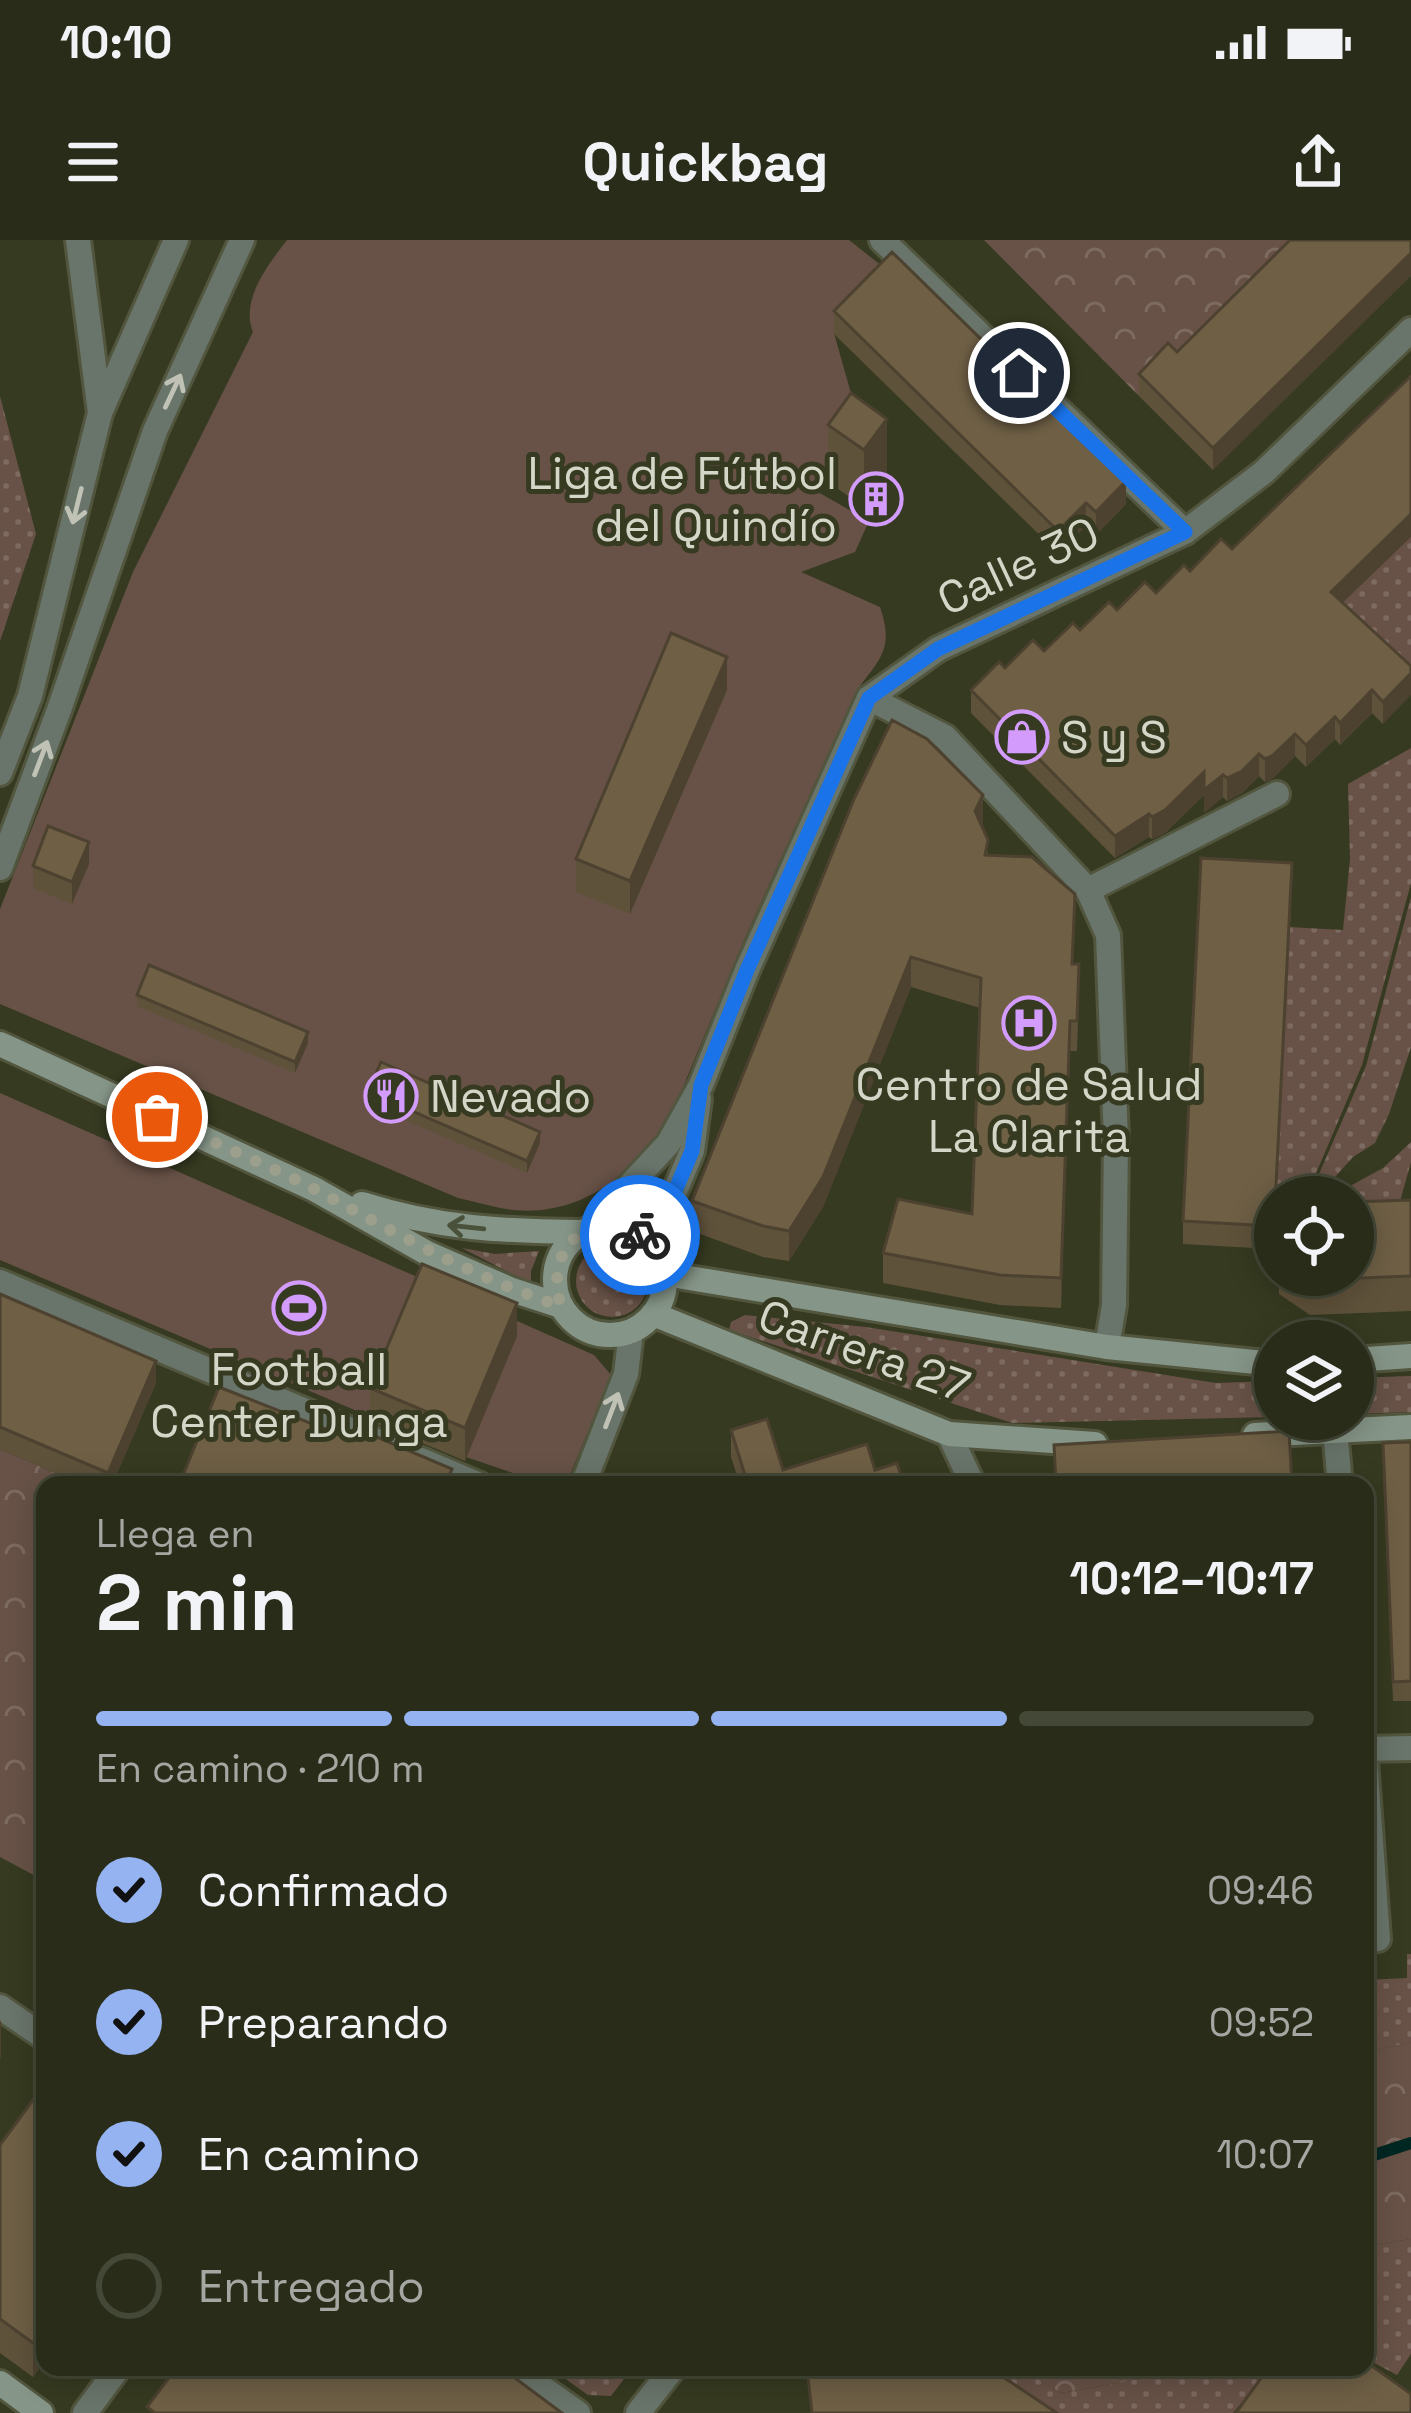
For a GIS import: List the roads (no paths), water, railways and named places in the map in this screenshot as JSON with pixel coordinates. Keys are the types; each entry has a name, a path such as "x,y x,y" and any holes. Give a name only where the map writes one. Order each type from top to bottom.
{"street":[{"path":"78,240 100,413"},
{"path":"0,773 30,695 100,413 176,240"},
{"path":"0,868 155,431 242,240"},
{"path":"882,240 1185,532"},
{"name":"Calle 30","path":"869,698 938,649 1185,532 1264,472 1411,330"},
{"path":"701,1085 692,1151 667,1210 663,1295 653,1315 631,1332 594,1333 575,1323 561,1306 556,1264 567,1246 593,1228 668,1144 701,1085 869,698 945,736 1088,890 1108,934 1116,1140 1114,1305 1108,1347"},
{"path":"1088,890 1277,794"},
{"path":"0,1044 314,1190 428,1252 512,1290 561,1306"},
{"path":"314,1190 420,1222 502,1231 625,1227 645,1237 662,1264"},
{"name":"Carrera 27","path":"662,1264 1108,1347 1254,1362"},
{"path":"0,1282 459,1476"},
{"name":"Carrera 27","path":"653,1315 949,1434 1073,1445 1121,1442"},
{"path":"586,1476 626,1374 631,1332"},
{"path":"1374,1359 1411,1357"},
{"path":"1374,1428 1411,1427"},
{"path":"949,1434 969,1476"},
{"path":"1240,1436 1254,1435"},
{"path":"1336,1440 1339,1476"},
{"path":"1374,1750 1411,1748"},
{"path":"1374,1884 1378,1939"},
{"path":"0,2007 36,2032"},
{"path":"85,2413 112,2376"},
{"path":"526,2376 578,2413"},
{"path":"638,2413 667,2376"},
{"path":"0,2383 41,2413"}],"waterway":[{"path":"1374,2155 1411,2143"}],"place":[{"name":"Liga de Fútbol del Quindío","path":"876,499"},
{"name":"S y S","path":"1022,737"},
{"name":"Centro de Salud La Clarita","path":"1029,1023"},
{"name":"Nevado","path":"391,1096"},
{"name":"Football Center Dunga","path":"299,1308"}]}
